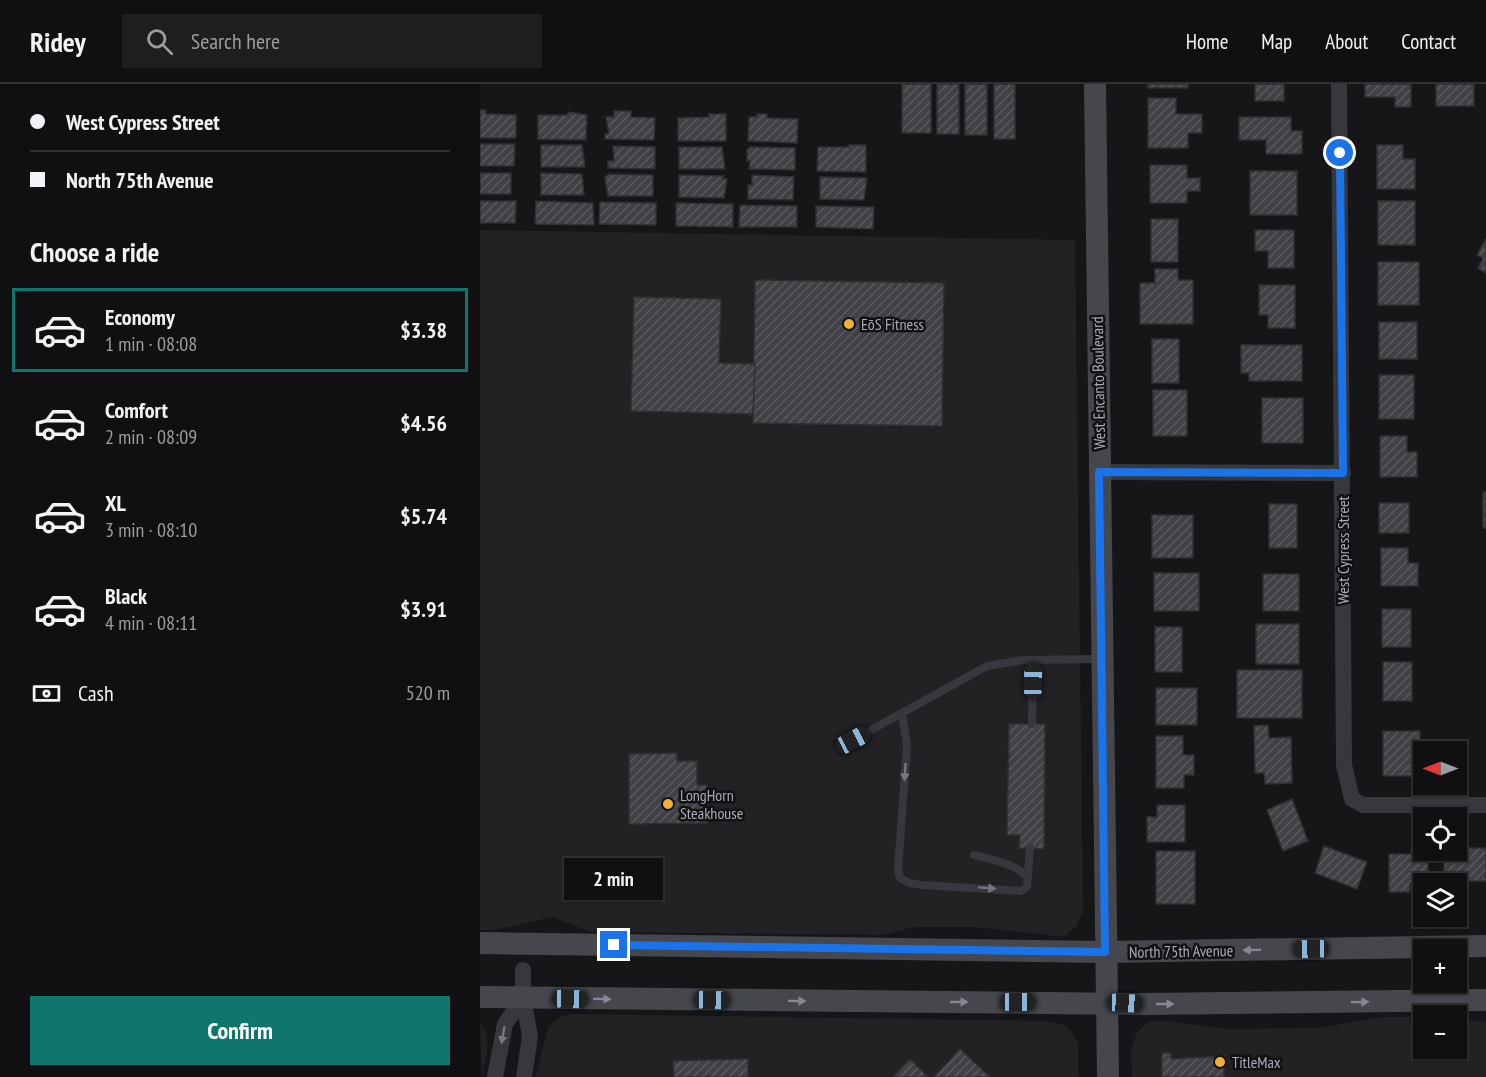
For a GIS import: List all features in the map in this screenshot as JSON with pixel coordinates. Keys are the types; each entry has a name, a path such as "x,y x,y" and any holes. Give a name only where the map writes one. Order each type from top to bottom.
{"main road":[{"name":"West Encanto Boulevard","path":"1095,84 1108,1077"},
{"name":"North 75th Avenue","path":"480,943 1105,952 1486,946"},
{"path":"480,998 1106,1002 1486,1000"}],"street":[{"name":"West Cypress Street","path":"1339,84 1344,765 1352,799 1363,805 1377,807 1486,805"},
{"path":"1099,472 1343,473"},
{"path":"523,970 523,998 530,1036 524,1077"},
{"path":"495,1077 505,1024 523,998"}],"lane":[{"path":"853,740 987,666 1033,660 1102,659"},
{"path":"1032,724 1033,660"},
{"path":"902,714 907,745 898,870 900,878 909,883 922,885 1022,891 1027,886 1030,848"},
{"path":"974,855 1006,864 1022,871 1028,877"}],"shaded area":[{"path":"480,230 1075,240 1083,912 1076,927 1066,935 1055,936 975,927 913,927 884,935 591,932 552,917 495,930 480,930"},
{"path":"568,1014 1046,1021 1062,1024 1071,1031 1078,1042 1079,1077 535,1077 548,1029 555,1020"},
{"path":"1383,1017 1413,1017 1413,1059 1467,1059 1467,1020 1486,1022 1486,1077 1132,1077 1131,1050 1137,1032 1148,1023 1159,1020 1226,1029 1319,1028"},
{"path":"480,1024 486,1032 488,1045 482,1077"}],"building":[{"path":"902,84 931,84 931,133 902,133"},
{"path":"937,84 959,84 959,134 937,134"},
{"path":"965,84 987,84 987,135 965,135"},
{"path":"994,84 1015,84 1015,139 994,139"},
{"path":"1148,84 1188,84 1188,88 1148,88"},
{"path":"1255,84 1284,84 1284,101 1255,101"},
{"path":"1365,84 1411,84 1411,107 1395,107 1395,97 1365,97"},
{"path":"1436,84 1474,84 1474,106 1436,106"},
{"path":"1148,98 1176,98 1176,114 1202,114 1202,133 1188,133 1188,148 1148,148"},
{"path":"480,110 486,110 486,114 516,115 516,138 480,138"},
{"path":"614,111 631,111 631,117 655,118 654,140 605,139 605,134 609,134 606,117 614,117"},
{"path":"568,112 587,115 586,140 538,139 538,115 568,115"},
{"path":"709,114 726,114 726,141 678,141 678,118 709,117"},
{"path":"757,114 767,114 767,118 798,119 797,143 748,141 749,117 757,117"},
{"path":"1239,117 1291,117 1291,131 1302,131 1302,154 1266,154 1266,140 1239,140"},
{"path":"480,144 515,144 514,166 480,166"},
{"path":"541,145 582,145 585,167 541,167"},
{"path":"849,145 866,145 866,172 817,171 818,147 849,147"},
{"path":"1377,145 1403,145 1403,159 1415,159 1415,189 1377,189"},
{"path":"613,146 655,147 655,169 608,168 608,161 614,161"},
{"path":"679,147 722,147 725,169 679,169"},
{"path":"750,147 795,148 795,170 749,169 750,161 747,161 747,150"},
{"path":"1150,165 1187,165 1187,178 1200,178 1200,191 1187,191 1187,203 1150,203"},
{"path":"1250,171 1297,171 1297,215 1250,215"},
{"path":"480,173 511,173 511,194 480,194"},
{"path":"541,173 582,174 584,195 541,195"},
{"path":"609,174 653,175 653,196 608,196 605,177"},
{"path":"679,175 724,176 723,179 727,179 724,198 679,197"},
{"path":"752,175 794,177 793,200 748,199 748,185 752,185"},
{"path":"820,177 867,178 864,200 820,199"},
{"path":"480,201 516,201 515,223 480,223"},
{"path":"536,201 593,203 594,225 535,224"},
{"path":"1378,201 1415,201 1415,245 1378,245"},
{"path":"600,202 656,203 656,225 599,224"},
{"path":"676,203 733,204 733,227 676,226"},
{"path":"740,205 797,206 797,227 739,227"},
{"path":"816,206 874,207 873,229 816,227"},
{"path":"1151,219 1178,219 1178,262 1151,262"},
{"path":"1255,230 1294,230 1294,268 1268,268 1268,251 1255,251"},
{"path":"1486,239 1486,273 1478,268 1483,258 1477,255"},
{"path":"1378,262 1419,262 1419,305 1378,305"},
{"path":"1155,269 1178,269 1178,280 1193,280 1193,324 1140,324 1140,283 1155,283"},
{"name":"EōS Fitness","path":"755,280 944,283 942,426 753,423"},
{"path":"1259,285 1295,285 1295,328 1268,328 1268,315 1259,315"},
{"path":"634,297 721,299 719,363 755,364 753,414 631,411"},
{"path":"1379,322 1417,322 1417,359 1379,359"},
{"path":"1152,339 1179,339 1179,383 1152,383"},
{"path":"1241,345 1302,345 1302,381 1249,381 1249,373 1241,373"},
{"path":"1379,375 1414,375 1414,419 1379,419"},
{"path":"1153,390 1187,390 1187,436 1153,436"},
{"path":"1262,398 1303,398 1303,443 1262,443"},
{"path":"1380,436 1407,436 1407,452 1417,452 1417,477 1380,477"},
{"path":"1483,492 1486,492 1486,528 1483,528"},
{"path":"1379,503 1409,503 1409,533 1379,533"},
{"path":"1269,504 1297,504 1297,548 1269,548"},
{"path":"1152,515 1193,515 1193,558 1152,558"},
{"path":"1381,548 1408,548 1408,563 1418,563 1418,586 1381,586"},
{"path":"1154,573 1199,573 1199,611 1154,611"},
{"path":"1263,574 1299,574 1299,611 1263,611"},
{"path":"1382,609 1411,609 1411,647 1382,647"},
{"path":"1256,624 1299,624 1299,664 1256,664"},
{"path":"1155,627 1182,627 1182,672 1155,672"},
{"path":"1383,662 1412,662 1412,701 1383,701"},
{"path":"1237,670 1302,670 1302,718 1237,718"},
{"path":"1156,688 1197,688 1197,725 1156,725"},
{"path":"1009,724 1045,724 1044,849 1019,848 1020,835 1007,835"},
{"path":"1268,725 1269,738 1291,737 1292,783 1265,784 1264,773 1255,773 1254,726"},
{"path":"1383,731 1420,731 1420,741 1413,741 1413,776 1383,776"},
{"path":"1156,736 1183,736 1183,755 1194,755 1194,775 1184,775 1184,788 1156,788"},
{"name":"LongHorn Steakhouse","path":"677,753 677,761 697,761 697,785 707,785 707,823 629,824 629,754"},
{"path":"1292,799 1308,841 1283,851 1267,810"},
{"path":"1157,805 1185,805 1185,842 1147,842 1147,817 1157,817"},
{"path":"1324,846 1367,862 1357,889 1315,873"},
{"path":"1467,848 1486,848 1486,881 1467,881 1467,873 1444,873 1444,861 1467,861"},
{"path":"1156,851 1195,851 1195,904 1156,904"},
{"path":"1389,854 1413,854 1413,861 1428,861 1428,873 1413,873 1410,892 1389,892"},
{"path":"960,1049 990,1077 934,1077"},
{"path":"1162,1053 1171,1053 1171,1059 1224,1056 1224,1077 1162,1077"},
{"path":"748,1059 748,1077 674,1077 673,1061"},
{"path":"910,1059 928,1077 893,1077"}],"place":[{"name":"EōS Fitness","path":"849,324"},
{"name":"LongHorn Steakhouse","path":"668,804"},
{"name":"TitleMax","path":"1220,1062"}],"route":[{"path":"614,945 1105,952 1099,472 1343,473 1340,153"}]}
